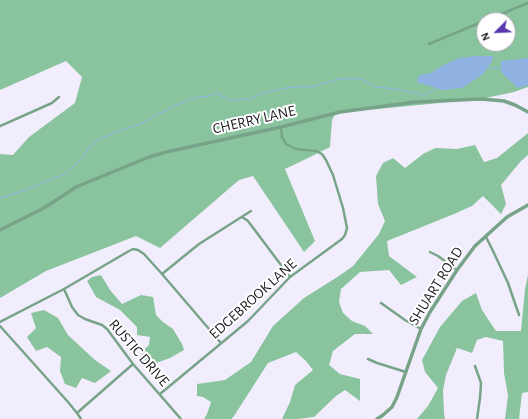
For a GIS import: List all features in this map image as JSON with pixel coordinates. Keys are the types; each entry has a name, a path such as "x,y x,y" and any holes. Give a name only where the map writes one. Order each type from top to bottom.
{"street":[{"path":"506,12 528,3"},
{"path":"429,44 476,24"},
{"path":"0,126 52,103 59,97"},
{"name":"CHERRY LANE","path":"0,230 44,208 76,188 149,157 340,112 415,102 481,99 504,101 528,112"},
{"name":"EDGEBROOK LANE","path":"160,394 248,321 290,277 342,239 346,234 347,228 343,208 333,175 326,160 322,154 296,149 286,144 282,137 281,127"},
{"name":"SHUART ROAD","path":"377,419 392,407 397,398 421,329 457,270 475,246 508,217 528,205"},
{"path":"162,274 199,244 251,211"},
{"path":"242,217 248,222 290,277"},
{"path":"486,237 508,283 519,315"},
{"path":"0,322 64,289 133,250 138,250 144,254 162,274 221,343"},
{"path":"430,252 457,270"},
{"name":"RUSTIC DRIVE","path":"64,289 72,307 78,315 102,325 107,329 133,364 181,419"},
{"path":"381,303 421,329"},
{"path":"0,326 81,419"},
{"path":"368,359 406,372"},
{"path":"77,413 133,364"},
{"path":"475,366 481,384 477,419"}],"green space":[{"path":"0,0 528,0 528,87 514,92 481,99 336,113 332,120 330,147 285,169 315,241 304,252 253,176 239,180 160,248 136,236 46,271 0,298 0,154 13,155 29,137 75,103 82,77 66,61 0,90"},
{"path":"528,133 528,155 501,185 506,204 501,214 483,196 472,206 387,241 389,256 417,277 401,285 389,270 360,272 341,289 339,302 343,313 352,321 365,326 373,334 355,334 333,351 329,365 340,374 360,379 360,401 345,390 336,396 314,417 282,419 290,402 295,385 313,370 296,352 268,363 231,419 204,419 211,402 203,397 197,396 197,384 225,380 251,362 273,326 304,298 353,266 379,234 385,221 378,204 376,176 383,163 393,158 405,168 423,154 435,148 457,149 475,145 484,162 497,158"},
{"path":"101,275 110,290 122,304 141,295 153,297 156,315 173,329 184,350 170,358 148,366 141,353 149,345 150,337 137,335 137,327 120,310 96,297 87,281 92,277"},
{"path":"528,275 528,392 522,393 519,419 505,419 508,395 504,373 503,341 486,337 477,340 472,353 457,348 446,375 443,390 445,419 417,419 428,406 438,388 425,372 422,360 440,327 462,301 476,293 482,310 496,331 521,331 525,289"},
{"path":"44,310 58,318 68,335 95,360 111,371 95,383 82,378 76,388 65,384 60,371 61,357 47,347 36,351 27,337 36,328 31,313"}],"water":[{"path":"493,56 492,61 483,74 462,88 442,90 417,82 419,75 431,73 459,58"},
{"path":"528,58 528,85 518,88 501,72 501,61"}],"waterway":[{"path":"487,67 501,69"},
{"path":"0,198 65,174 84,156 92,143 113,133 140,124 172,107 194,98 209,96 216,93 230,100 250,99 266,92 292,87 312,87 338,79 361,79 375,87 396,89 423,95 437,88"}]}
